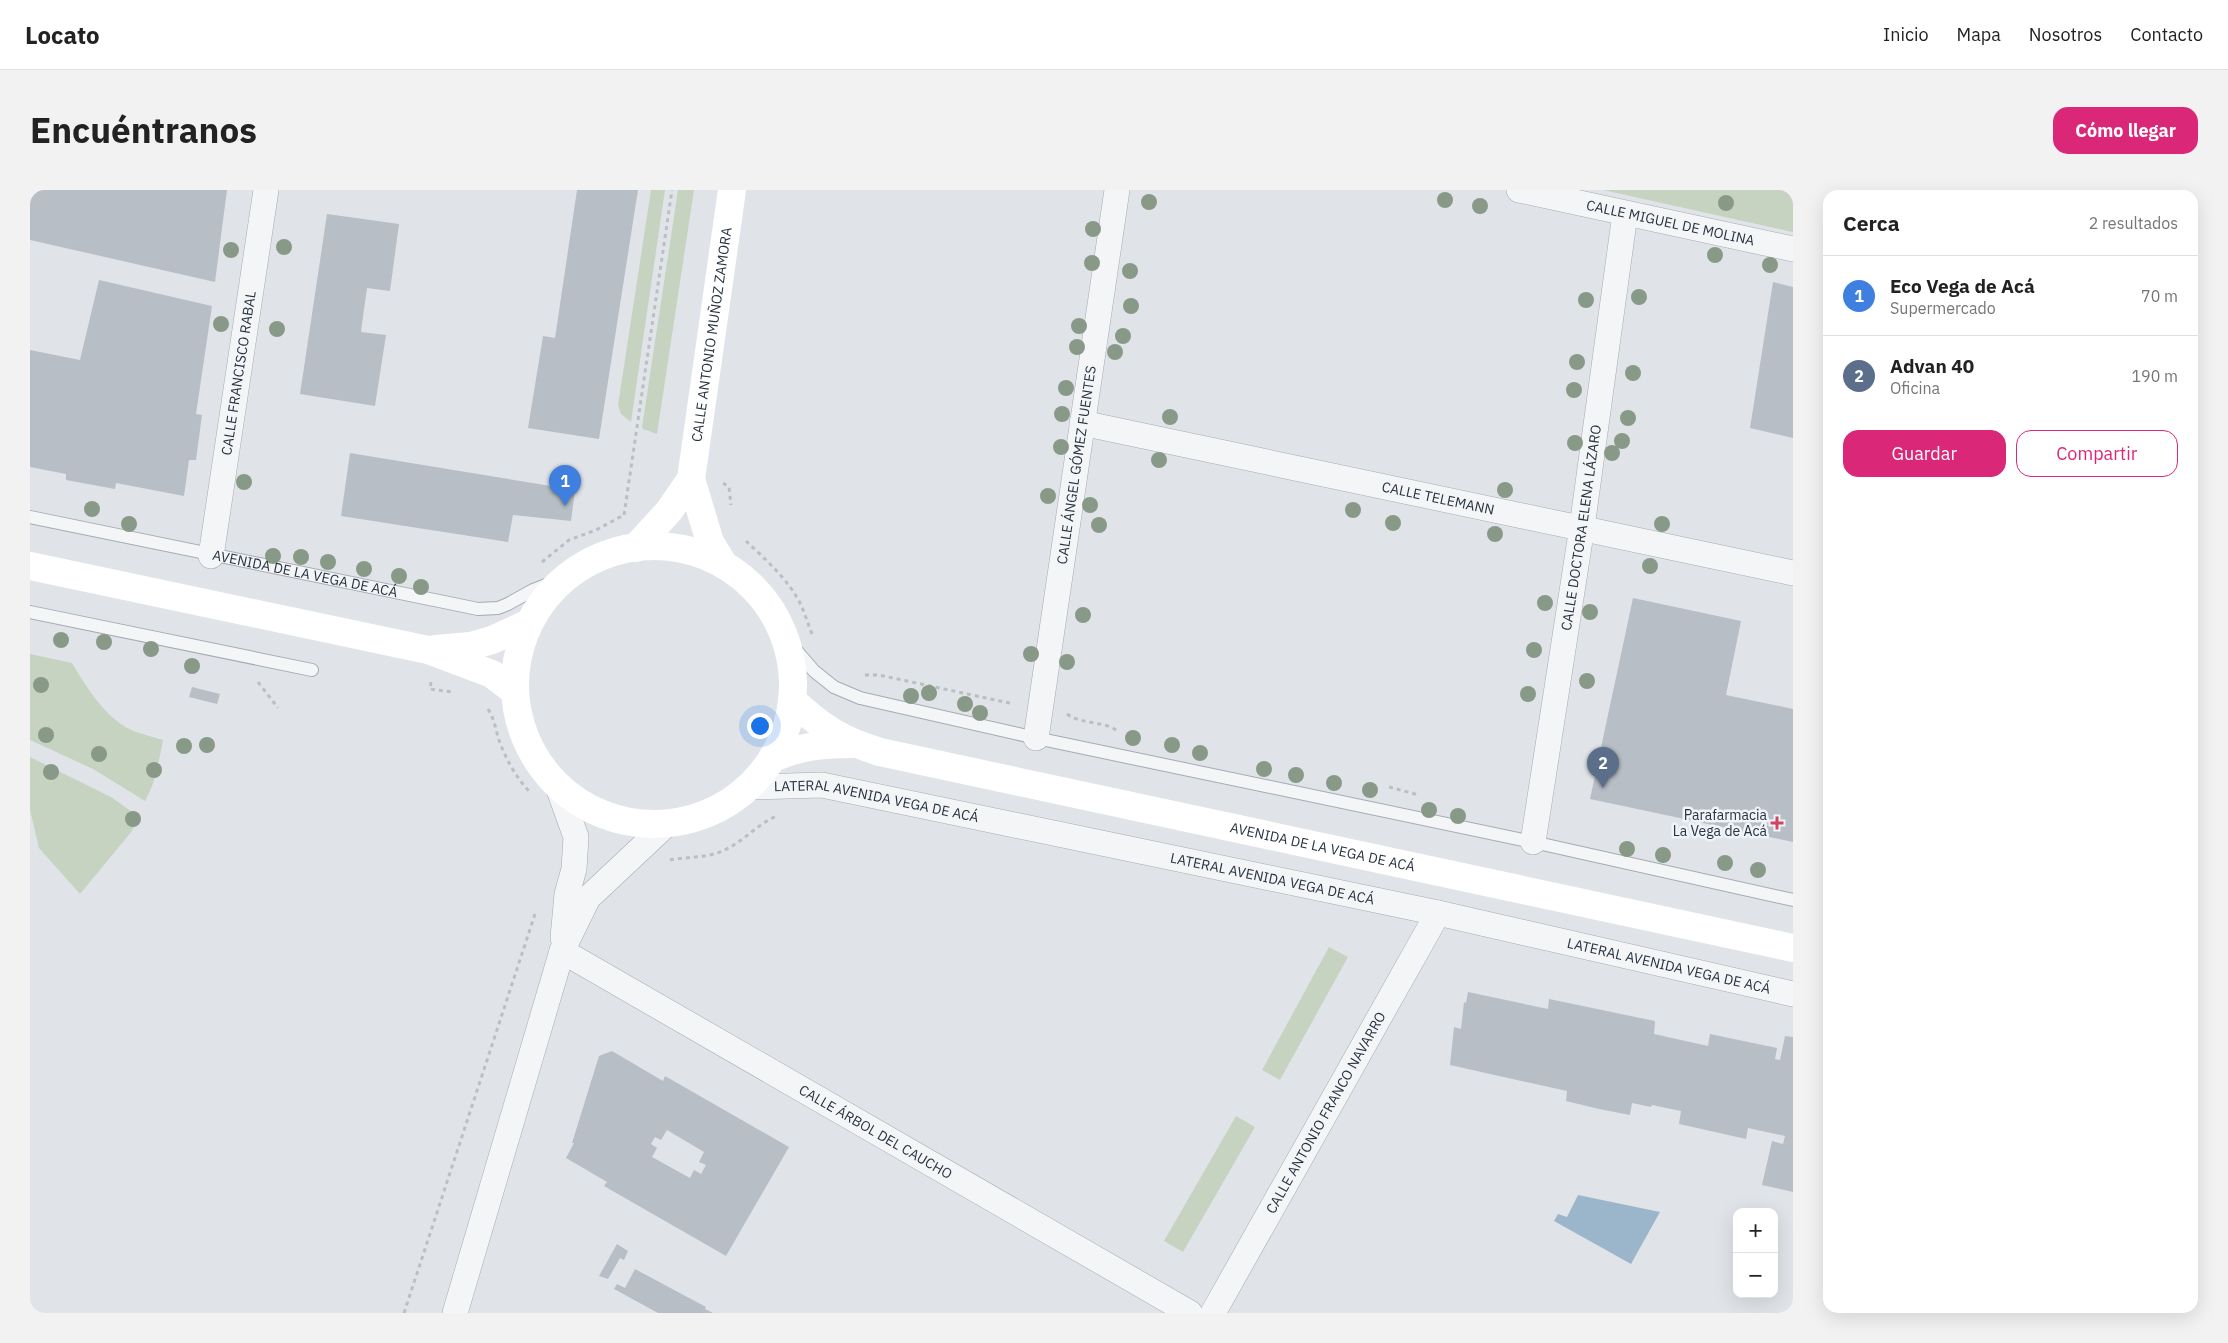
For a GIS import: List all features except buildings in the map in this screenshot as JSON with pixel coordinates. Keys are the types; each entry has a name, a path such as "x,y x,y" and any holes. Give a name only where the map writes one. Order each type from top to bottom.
{"main road":[{"name":"CALLE ANTONIO MUÑOZ ZAMORA","path":"724,565 710,542 691,478 732,190"},
{"name":"CALLE ANTONIO MUÑOZ ZAMORA","path":"636,548 669,511 691,478"},
{"path":"666,546 724,565 745,578 758,590 772,607 783,635 793,678 790,721 778,756 750,787 728,804 703,816 668,823 640,824 611,817 545,791 540,769 527,743 519,718 511,676 512,660 518,640 527,624 546,599 574,574 614,552 666,546"},
{"path":"30,566 428,650 492,674 513,690"},
{"path":"428,650 472,646 492,640 527,624"},
{"name":"AVENIDA DE LA VEGA DE ACÁ","path":"792,700 830,732 853,744 880,752 1793,948"},
{"name":"AVENIDA DE LA VEGA DE ACÁ","path":"778,756 819,744 853,744"}],"street":[{"name":"CALLE FRANCISCO RABAL","path":"211,556 266,190"},
{"name":"CALLE ÁNGEL GÓMEZ FUENTES","path":"1036,738 1117,190"},
{"name":"CALLE MIGUEL DE MOLINA","path":"1519,190 1793,249"},
{"name":"CALLE DOCTORA ELENA LÁZARO","path":"1534,842 1582,528 1625,214"},
{"name":"CALLE TELEMANN","path":"1082,423 1793,573"},
{"name":"LATERAL AVENIDA VEGA DE ACÁ","path":"750,787 822,785 1438,913 1793,994"},
{"path":"545,791 576,837 574,869 567,894 562,951"},
{"path":"455,1313 562,951 588,898 668,823"},
{"name":"CALLE ANTONIO FRANCO NAVARRO","path":"1213,1313 1438,913"},
{"name":"CALLE ÁRBOL DEL CAUCHO","path":"562,951 1190,1313"}],"lane":[{"name":"AVENIDA DE LA VEGA DE ACÁ","path":"30,517 211,556 478,609 503,606 541,586 574,574"},
{"path":"30,612 312,670"},
{"path":"783,635 814,671 834,687 860,698 1036,738 1534,842 1793,900"}],"path":[{"path":"536,567 569,540 596,530 624,516 672,190"},
{"path":"725,483 729,487 732,513"},
{"path":"743,536 778,574 800,604 816,641"},
{"path":"862,675 878,675 1014,704 1018,697"},
{"path":"432,678 430,689 457,693"},
{"path":"483,704 492,716 506,756 515,773 545,791"},
{"path":"1088,721 1111,726"},
{"path":"1394,788 1416,793"},
{"path":"667,861 717,853 742,840 762,823 778,816"},
{"path":"404,1313 536,913"}],"green space":[{"path":"651,190 665,190 631,422 621,414 618,405"},
{"path":"678,190 694,190 657,434 642,427"},
{"path":"1603,190 1793,190 1793,232"},
{"path":"30,654 72,663 99,703 116,720 136,732 163,740 154,779 145,801 93,769 30,740"},
{"path":"30,757 111,797 139,817 132,831 80,894 39,848 30,810"},
{"path":"1329,947 1348,957 1280,1080 1262,1070"},
{"path":"1236,1116 1255,1127 1183,1252 1164,1241"}],"water":[{"path":"1578,1195 1660,1212 1631,1264 1554,1221 1558,1214 1567,1217"}],"place":[{"name":"Eco Vega de Acá","path":"565,506"},
{"name":"Advan 40","path":"1603,788"},
{"name":"Parafarmacia La Vega de Acá","path":"1777,823"}]}
